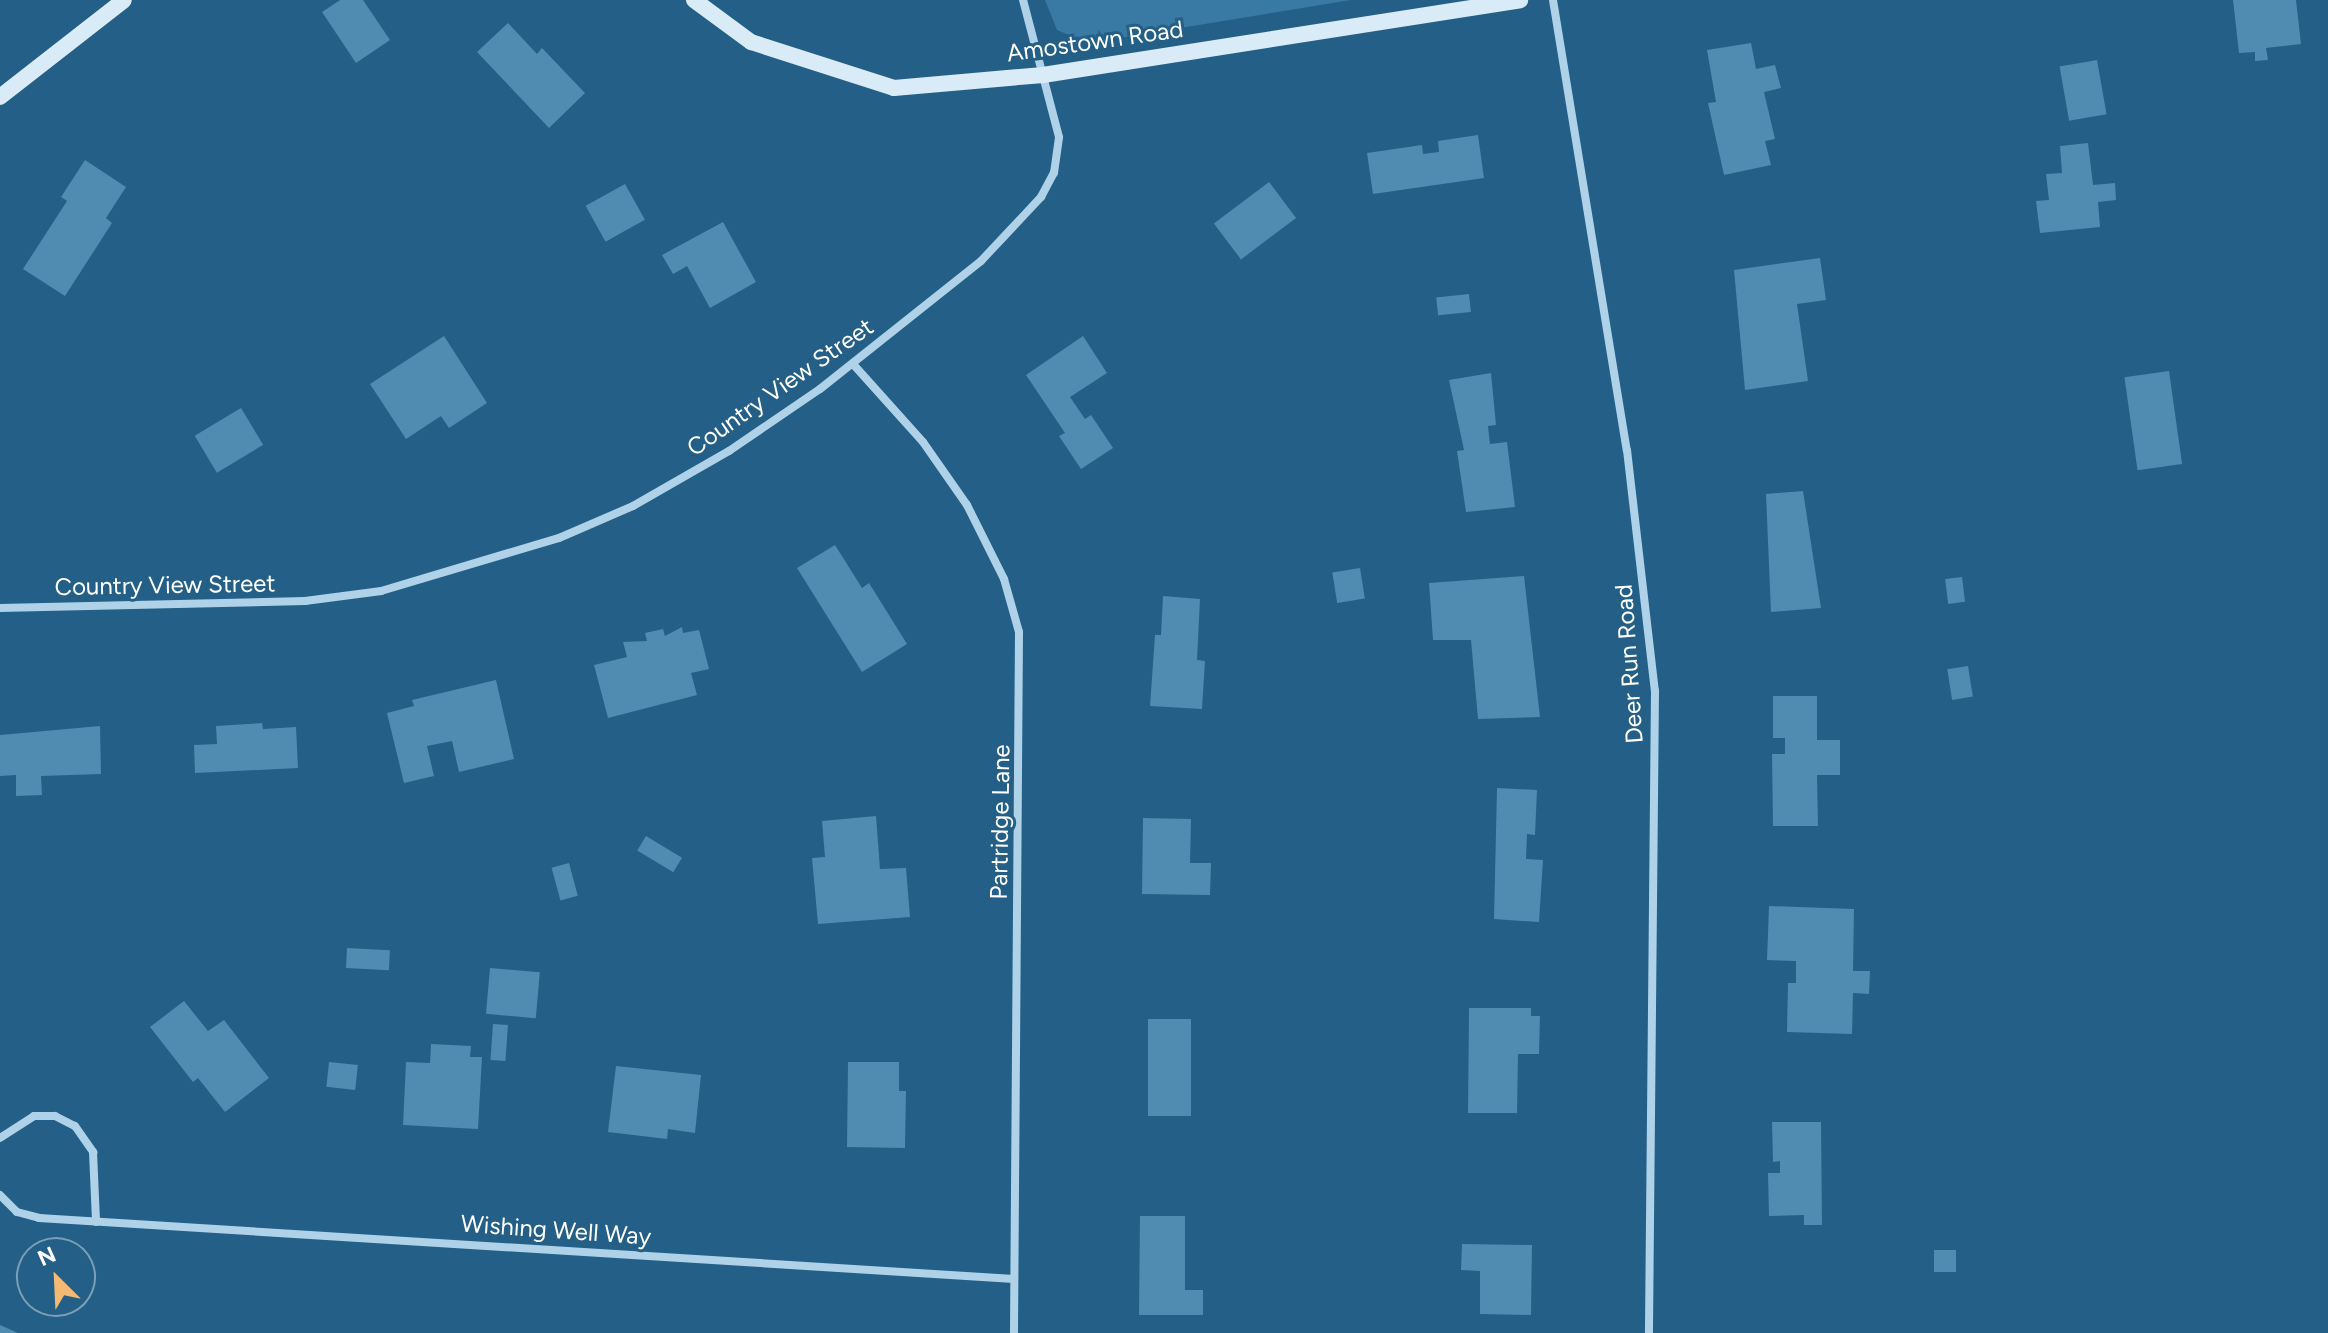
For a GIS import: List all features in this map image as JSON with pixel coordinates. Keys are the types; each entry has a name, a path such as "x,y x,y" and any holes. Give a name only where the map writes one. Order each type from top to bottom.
{"street":[{"path":"0,97 124,0"},
{"name":"Amostown Road","path":"694,0 751,42 894,88 1043,75 1520,0"},
{"name":"Country View Street","path":"0,608 344,598 472,567 559,538 664,490 759,432 853,364 1005,241 1041,197 1054,173 1059,137 1023,0"},
{"name":"Deer Run Road","path":"1553,0 1627,450 1655,691 1649,1333"},
{"name":"Partridge Lane","path":"853,364 923,442 967,505 1004,579 1019,632 1014,1333"},
{"path":"0,1138 34,1116 55,1116 75,1126 93,1152 96,1222"},
{"name":"Wishing Well Way","path":"0,1195 28,1216 96,1222 1014,1279"}],"shaded area":[{"path":"1045,0 1351,0 1089,43 1057,30"}],"building":[{"path":"340,0 363,0 390,40 356,63 322,12"},
{"path":"2233,0 2296,0 2301,44 2266,48 2268,60 2255,61 2255,52 2239,53"},
{"path":"508,23 537,54 542,48 585,93 549,128 477,52"},
{"path":"1751,43 1756,69 1775,65 1781,88 1764,92 1775,139 1765,141 1771,165 1724,175 1708,103 1716,102 1707,50"},
{"path":"2097,60 2107,114 2069,121 2060,67"},
{"path":"1478,135 1484,178 1373,194 1367,153 1422,145 1423,154 1439,152 1438,141"},
{"path":"2088,143 2093,185 2115,183 2116,200 2098,202 2100,227 2040,233 2036,201 2049,200 2046,174 2062,173 2060,146"},
{"path":"85,160 126,187 106,218 112,223 65,296 23,269 67,201 61,197"},
{"path":"1269,182 1296,218 1241,259 1214,224"},
{"path":"625,184 645,220 606,242 586,206"},
{"path":"723,222 756,282 710,308 687,266 673,274 662,255"},
{"path":"1820,258 1826,300 1797,304 1808,381 1745,390 1734,270"},
{"path":"1469,294 1471,312 1438,315 1436,297"},
{"path":"444,336 487,403 449,428 441,416 406,439 370,384"},
{"path":"1083,336 1107,373 1070,397 1085,419 1091,415 1113,448 1081,469 1059,436 1065,433 1026,375"},
{"path":"2169,371 2182,464 2138,470 2124,377"},
{"path":"1491,373 1496,425 1488,426 1490,444 1507,442 1515,507 1466,512 1457,451 1464,450 1449,380"},
{"path":"241,408 263,445 217,473 195,436"},
{"path":"1803,491 1821,608 1771,612 1766,494"},
{"path":"835,545 862,588 869,583 907,644 862,672 797,568"},
{"path":"1360,568 1365,599 1337,603 1332,572"},
{"path":"1524,576 1540,717 1478,719 1471,640 1433,640 1429,583"},
{"path":"1962,577 1965,602 1948,604 1945,579"},
{"path":"1163,596 1200,599 1197,660 1205,661 1202,709 1150,706 1155,635 1161,635"},
{"path":"682,627 683,633 699,630 709,669 691,673 697,695 608,718 594,665 627,657 623,642 647,641 645,633 663,629 665,636"},
{"path":"1968,666 1973,697 1952,700 1947,669"},
{"path":"496,680 514,759 459,772 452,741 427,746 434,776 404,783 387,713 414,706 412,700"},
{"path":"1773,696 1817,696 1817,740 1840,740 1840,775 1817,775 1818,826 1773,826 1772,754 1785,754 1785,738 1773,738"},
{"path":"262,723 263,729 296,727 298,768 195,773 194,745 217,744 216,726"},
{"path":"100,726 101,774 41,776 42,795 16,796 16,775 0,776 0,735"},
{"path":"1497,788 1537,790 1535,835 1527,834 1526,859 1543,860 1539,922 1494,919"},
{"path":"876,816 880,869 906,868 910,917 818,924 812,858 825,857 822,821"},
{"path":"1143,818 1191,819 1190,863 1211,863 1210,895 1142,894"},
{"path":"646,836 682,858 673,872 637,851"},
{"path":"569,863 578,896 560,901 552,868"},
{"path":"1769,906 1854,909 1853,971 1870,971 1869,994 1853,993 1852,1034 1787,1032 1788,983 1796,983 1796,961 1767,960"},
{"path":"347,948 390,950 389,970 346,968"},
{"path":"490,968 540,972 536,1018 486,1014"},
{"path":"184,1001 208,1031 224,1020 269,1078 225,1112 198,1078 193,1082 150,1027"},
{"path":"1469,1008 1531,1008 1531,1016 1540,1016 1539,1054 1518,1054 1517,1113 1468,1113"},
{"path":"1148,1019 1191,1019 1191,1116 1148,1116"},
{"path":"493,1024 508,1025 505,1061 490,1060"},
{"path":"431,1044 471,1046 470,1057 482,1057 478,1129 403,1125 406,1062 430,1063"},
{"path":"329,1062 358,1065 355,1090 326,1087"},
{"path":"848,1062 899,1062 899,1091 906,1091 905,1148 847,1147"},
{"path":"616,1066 701,1075 695,1133 668,1129 667,1139 608,1132"},
{"path":"1772,1122 1821,1122 1822,1225 1804,1225 1804,1215 1769,1216 1768,1173 1780,1173 1780,1161 1773,1162"},
{"path":"1140,1216 1185,1216 1185,1290 1203,1290 1203,1315 1139,1315"},
{"path":"1462,1244 1532,1245 1531,1315 1480,1314 1480,1271 1461,1270"},
{"path":"1934,1250 1956,1250 1956,1272 1934,1272"},
{"path":"0,1325 18,1333 0,1333"}]}
